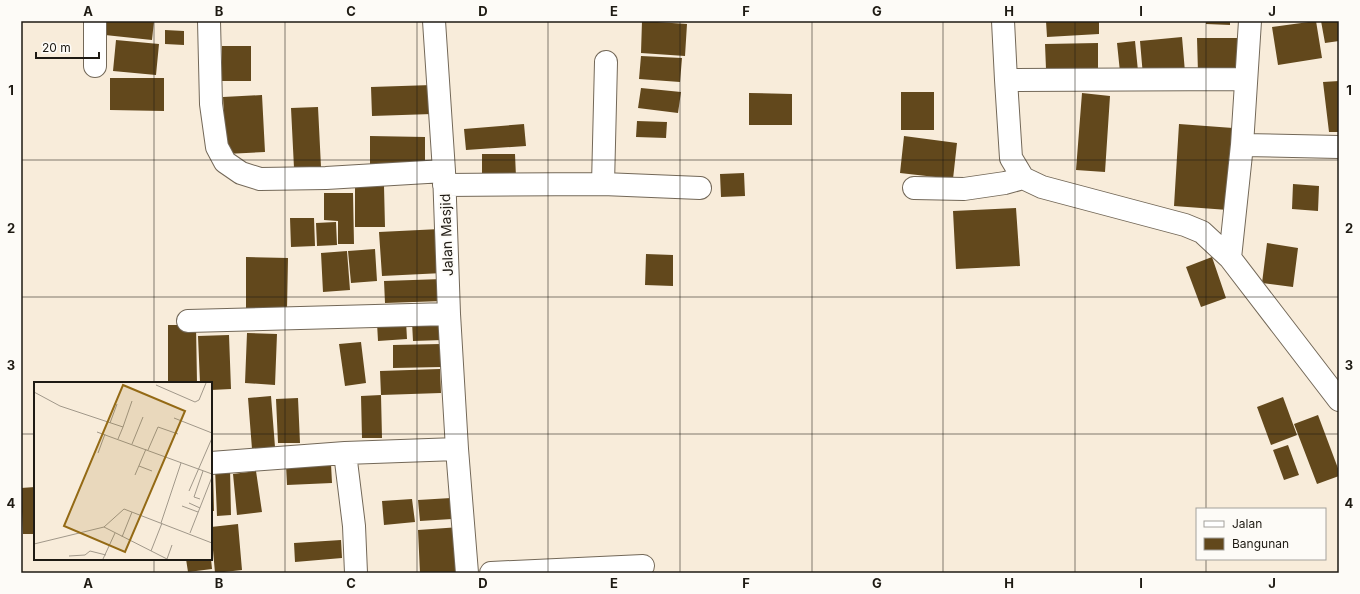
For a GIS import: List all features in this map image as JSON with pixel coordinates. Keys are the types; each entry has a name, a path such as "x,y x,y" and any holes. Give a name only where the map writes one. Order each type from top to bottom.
{"street":[{"path":"95,21 95,66"},
{"path":"209,21 211,104 217,146 225,162 241,173 260,179 444,178 700,188"},
{"name":"Jalan Masjid","path":"434,21 444,178 449,314 457,449 468,573"},
{"path":"1003,21 1011,158 1024,178 1042,187 1057,192 1185,225 1202,232 1230,258 1339,400"},
{"path":"1230,258 1242,145 1250,21"},
{"path":"604,184 606,62"},
{"path":"1006,80 1246,79"},
{"path":"1242,145 1339,147"},
{"path":"914,188 964,189 1005,183 1024,178"},
{"path":"188,321 449,314"},
{"path":"212,463 345,453 457,449"},
{"path":"345,453 354,526 356,573"},
{"path":"491,573 643,566"}],"building":[{"path":"106,21 154,21 152,40 105,35"},
{"path":"642,21 687,24 685,56 641,53"},
{"path":"1046,21 1099,21 1099,34 1047,37"},
{"path":"1206,21 1230,21 1230,25 1206,24"},
{"path":"1316,21 1322,58 1278,65 1272,27"},
{"path":"1321,21 1339,21 1339,41 1325,43"},
{"path":"165,30 184,31 184,45 165,44"},
{"path":"1182,37 1185,72 1143,76 1140,41"},
{"path":"1197,38 1238,38 1239,72 1198,73"},
{"path":"116,40 159,44 156,75 113,71"},
{"path":"1135,41 1138,71 1120,72 1117,43"},
{"path":"1098,43 1098,68 1046,69 1045,44"},
{"path":"222,46 251,46 251,81 222,81"},
{"path":"641,56 682,58 680,82 639,79"},
{"path":"110,78 164,78 164,111 110,110"},
{"path":"1339,81 1339,132 1329,132 1323,82"},
{"path":"432,85 432,114 372,116 371,87"},
{"path":"641,88 681,92 678,113 638,108"},
{"path":"901,92 934,92 934,130 901,130"},
{"path":"749,93 792,94 792,125 749,125"},
{"path":"1082,93 1110,96 1105,172 1076,170"},
{"path":"262,95 265,152 226,154 223,97"},
{"path":"318,107 321,167 294,168 291,108"},
{"path":"637,121 667,122 666,138 636,137"},
{"path":"524,124 526,146 466,150 464,129"},
{"path":"1179,124 1233,128 1228,210 1174,206"},
{"path":"370,136 425,137 425,165 370,165"},
{"path":"904,136 957,143 953,179 900,173"},
{"path":"482,154 515,154 516,177 482,177"},
{"path":"744,173 745,196 721,197 720,174"},
{"path":"1293,184 1319,186 1318,211 1292,209"},
{"path":"384,186 385,227 355,227 355,187"},
{"path":"324,193 353,193 354,244 338,244 338,221 324,220"},
{"path":"1016,208 1020,266 956,269 953,211"},
{"path":"290,218 314,218 315,246 291,247"},
{"path":"336,222 337,245 317,246 316,223"},
{"path":"440,229 443,273 382,276 379,232"},
{"path":"1267,243 1298,248 1293,287 1262,283"},
{"path":"375,249 377,281 351,283 348,251"},
{"path":"347,251 350,290 323,292 321,253"},
{"path":"646,254 673,255 673,286 645,285"},
{"path":"246,257 288,258 287,309 246,308"},
{"path":"1212,257 1226,298 1201,307 1186,267"},
{"path":"442,279 443,301 385,303 384,281"},
{"path":"406,321 407,339 378,341 377,323"},
{"path":"443,321 443,340 413,341 412,322"},
{"path":"168,325 196,325 197,382 168,382"},
{"path":"247,333 277,334 275,385 245,383"},
{"path":"229,335 231,389 212,390 212,382 200,382 198,336"},
{"path":"361,342 366,383 345,386 339,344"},
{"path":"441,344 441,367 393,368 393,345"},
{"path":"440,369 441,393 381,395 380,371"},
{"path":"381,395 382,438 362,438 361,396"},
{"path":"271,396 275,447 252,449 248,398"},
{"path":"1283,397 1297,435 1271,445 1257,407"},
{"path":"298,398 300,443 278,443 276,399"},
{"path":"1318,415 1339,471 1339,476 1317,484 1294,424"},
{"path":"1288,445 1299,475 1284,480 1273,450"},
{"path":"331,464 332,483 287,485 286,465"},
{"path":"230,467 231,515 217,516 215,468"},
{"path":"212,471 213,471 214,511 212,511"},
{"path":"256,471 262,512 237,515 233,474"},
{"path":"34,487 34,534 23,534 21,488"},
{"path":"451,498 452,519 420,521 418,500"},
{"path":"412,499 415,522 384,525 382,501"},
{"path":"238,524 242,570 215,573 212,527"},
{"path":"460,527 462,573 420,573 418,530"},
{"path":"341,540 342,558 295,562 294,543"},
{"path":"186,560 211,560 212,569 188,572"}]}
